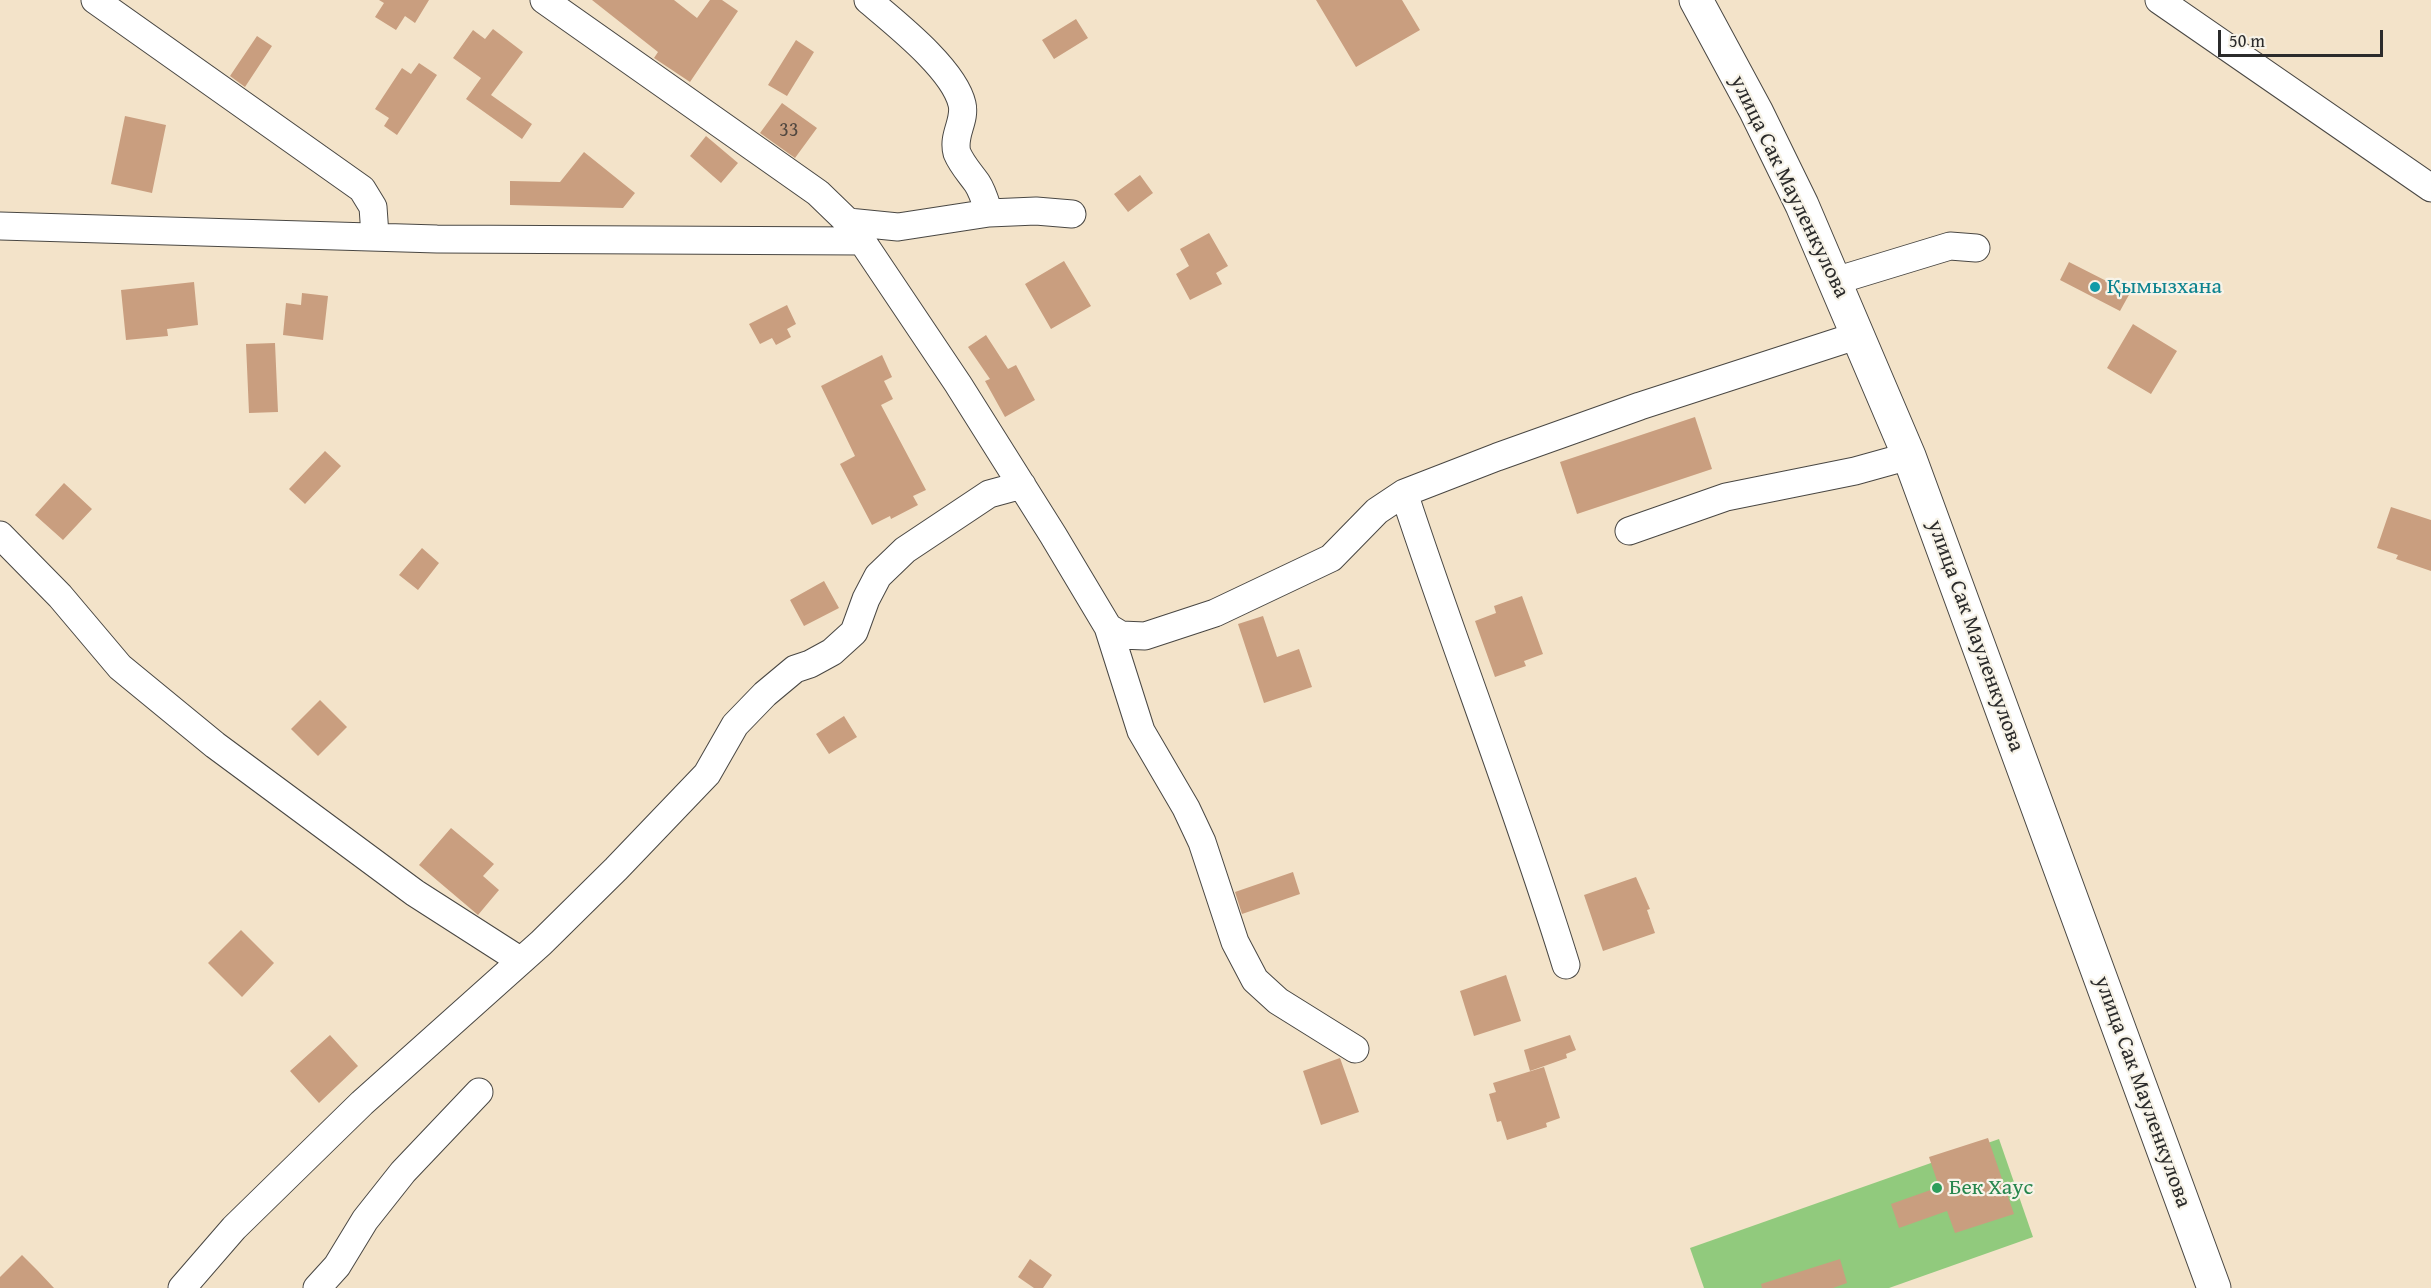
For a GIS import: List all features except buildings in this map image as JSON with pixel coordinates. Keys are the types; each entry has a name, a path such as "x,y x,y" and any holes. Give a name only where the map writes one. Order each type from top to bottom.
{"main road":[{"name":"улица Сак Мауленкулова","path":"1696,0 1756,111 1859,335 1909,456 2214,1288"}],"street":[{"path":"96,0 362,189 373,207 375,235"},
{"path":"543,0 818,192 855,232 958,384 1108,627 1141,731 1186,808 1202,842 1235,942 1255,980 1278,1001 1355,1049"},
{"path":"868,0 899,26 952,80 962,105 963,116 955,137 957,152 964,168 978,184 989,213"},
{"path":"2159,0 2431,188"},
{"path":"0,226 473,239 855,232 989,213 1036,211 1072,214"},
{"path":"1835,281 1950,246 1976,248"},
{"path":"1108,627 1121,635 1145,636 1215,613 1280,584 1330,558 1377,511 1404,493 1640,406 1859,335"},
{"path":"1629,531 1726,497 1855,471 1909,456"},
{"path":"182,1288 234,1228 362,1102 521,961 616,869 706,774 735,725 765,694 795,669 810,664 831,652 854,632 866,599 878,576 905,550 989,494 1022,485"},
{"path":"1404,493 1437,595 1539,878 1566,965"},
{"path":"0,535 60,596 120,667 215,745 415,893 521,961"},
{"path":"317,1288 337,1266 365,1220 403,1172 479,1092"}],"green space":[{"name":"Бек Хаус","path":"1999,1139 2033,1237 1889,1288 1704,1288 1690,1248"}],"place":[{"name":"Қымызхана","path":"2095,287"},
{"name":"Бек Хаус","path":"1937,1188"}]}
